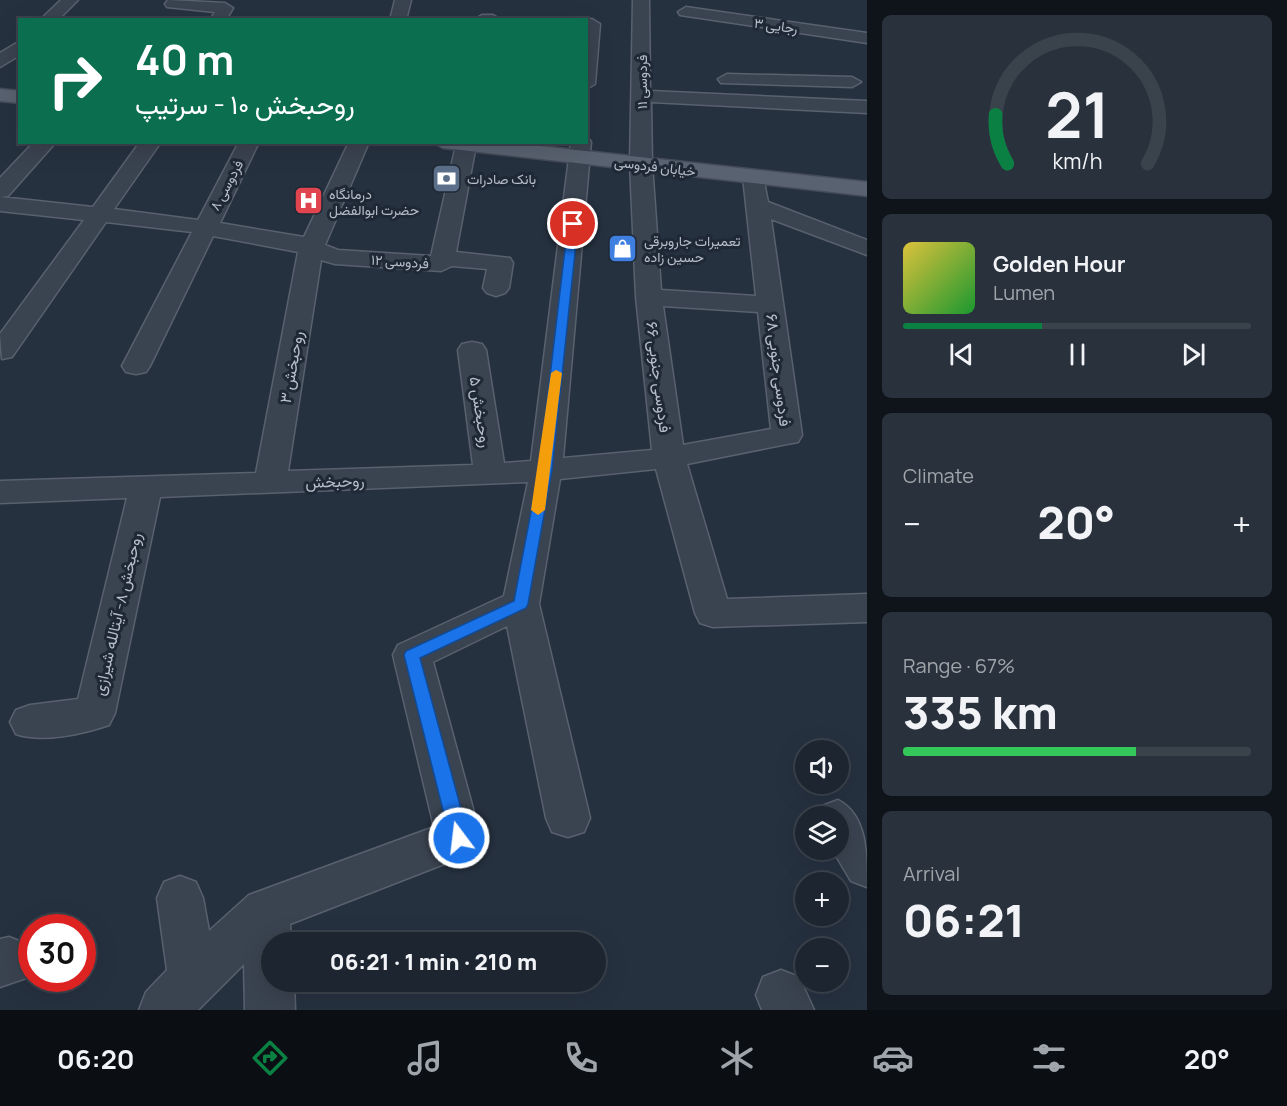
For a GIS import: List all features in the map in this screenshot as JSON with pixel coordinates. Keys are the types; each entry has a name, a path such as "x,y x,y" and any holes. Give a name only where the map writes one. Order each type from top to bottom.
{"main road":[{"path":"0,95 18,97"},
{"name":"خیابان فردوسی","path":"458,144 581,150 641,164 867,189"}],"street":[{"path":"50,18 70,0"},
{"path":"176,0 173,4 225,8 219,18"},
{"path":"398,18 403,0"},
{"name":"فردوسی ۱۱","path":"641,0 641,164 649,297"},
{"name":"رجایی ۳","path":"686,12 867,38"},
{"path":"588,64 592,24"},
{"path":"817,49 828,32"},
{"path":"0,62 18,48"},
{"path":"704,78 852,81"},
{"path":"641,88 661,79"},
{"path":"641,88 867,107"},
{"path":"0,190 44,144"},
{"path":"2,351 101,216 150,144"},
{"name":"فردوسی ۸","path":"136,366 203,228 248,144"},
{"name":"روحبخش ۳","path":"270,484 311,249 358,144"},
{"name":"فردوسی ۱۲","path":"311,249 335,257 441,264 466,145"},
{"path":"568,819 521,604 546,470 581,150"},
{"name":"فردوسی جنوبی ۶۸","path":"753,177 787,435"},
{"path":"0,204 203,228 295,242 311,249"},
{"path":"758,206 867,248"},
{"path":"443,258 501,263 496,288"},
{"path":"649,297 770,305"},
{"name":"فردوسی جنوبی ۶۶","path":"649,297 669,458 713,613 867,608"},
{"name":"روحبخش ۵","path":"472,350 490,475"},
{"name":"روحبخش","path":"0,492 490,475 669,458 787,435"},
{"name":"روحبخش ۸- آیتالله شیرازی","path":"30,722 95,713 146,486"},
{"path":"179,994 266,911 459,838 412,655 521,604"},
{"path":"849,837 867,866"},
{"path":"179,994 180,898"},
{"path":"266,911 270,1010"}],"slow traffic":[{"path":"538,510 546,470 556,373"}],"place":[{"name":"بانک صادرات","path":"446,178"},
{"name":"درمانگاه حضرت ابوالفضل","path":"308,201"},
{"name":"تعمیرات جاروبرقی حسین زاده","path":"623,248"}],"route":[{"path":"459,838 412,655 521,604 546,470 573,224"}]}
